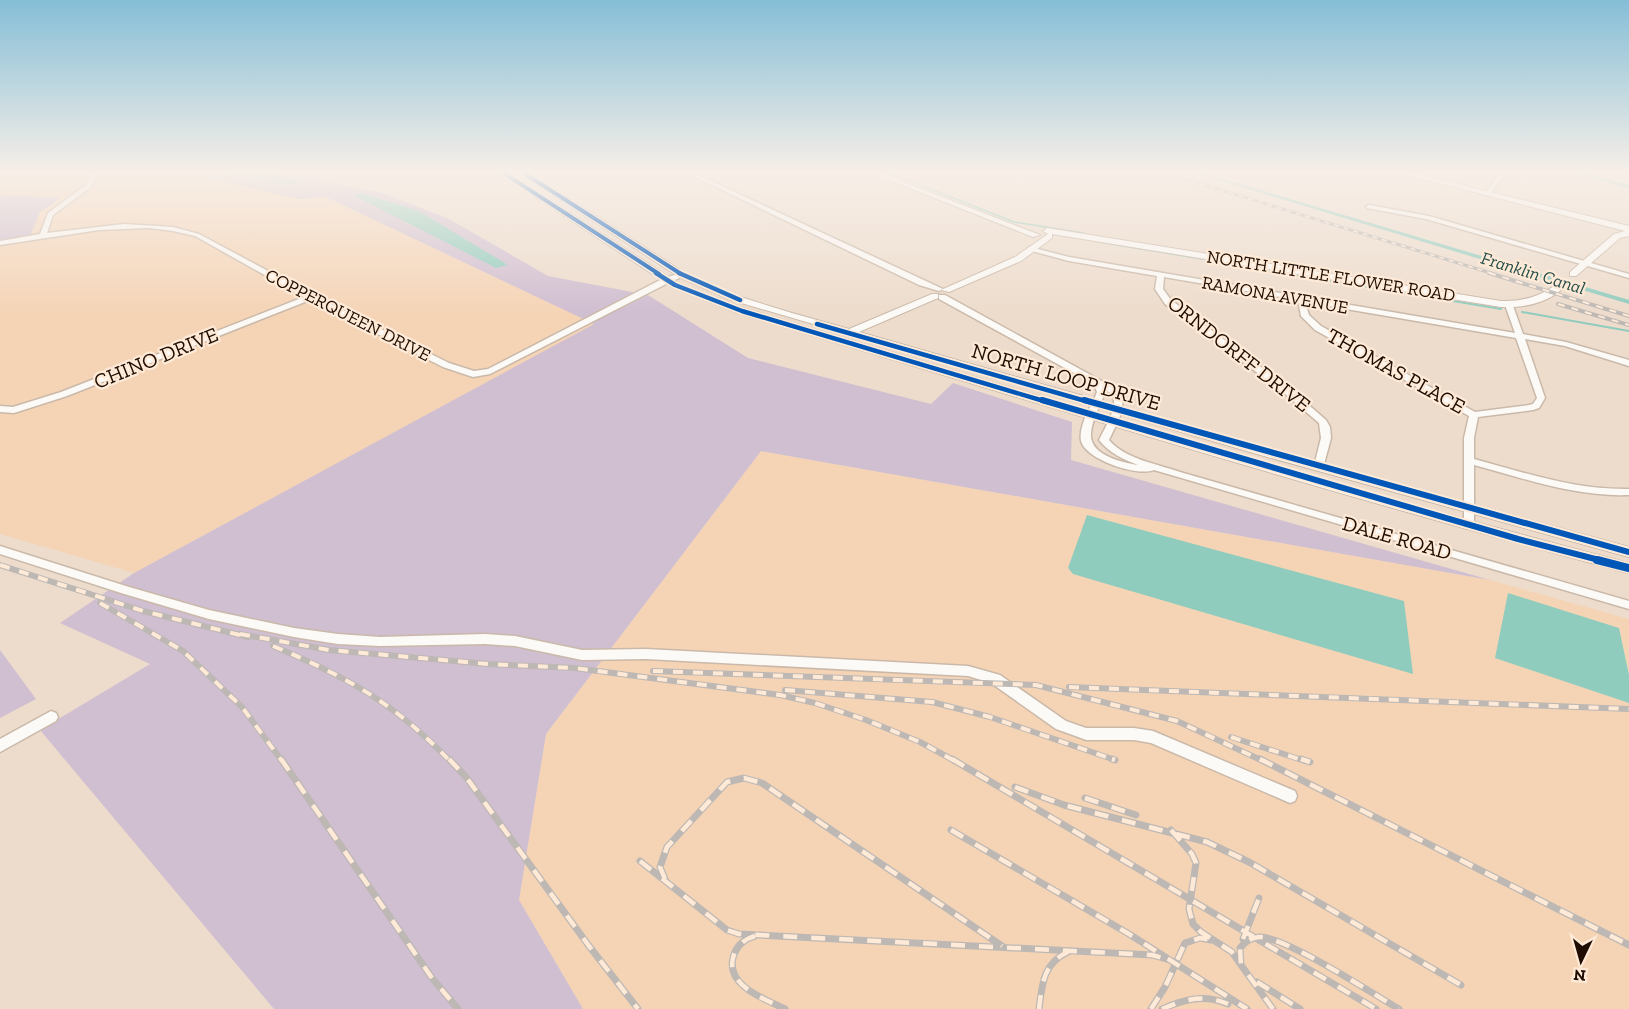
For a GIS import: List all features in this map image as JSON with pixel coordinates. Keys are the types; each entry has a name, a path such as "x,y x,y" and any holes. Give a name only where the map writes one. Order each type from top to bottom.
{"main road":[{"name":"NORTH LOOP DRIVE","path":"575,219 667,280 742,311 1097,403 1629,552"},
{"name":"NORTH LOOP DRIVE","path":"594,219 682,275 734,298 846,337 1094,416 1469,525 1629,568"},
{"path":"846,337 1017,259 1043,235 993,219"},
{"path":"1581,219 1629,232"},
{"path":"1582,219 1629,232"},
{"path":"1574,274 1617,237 1629,232"},
{"name":"NORTH LITTLE FLOWER ROAD","path":"1043,235 1063,233 1509,305 1539,299 1560,286"}],"street":[{"path":"42,237 48,219"},
{"path":"787,219 922,283 1098,384 1109,388 1118,397 1118,409"},
{"path":"1431,219 1629,276"},
{"name":"COPPERQUEEN DRIVE","path":"0,243 117,227 149,226 180,230 197,235 310,297 446,365 473,374 490,371 667,280 682,275"},
{"name":"RAMONA AVENUE","path":"1030,249 1069,259 1581,347 1629,363"},
{"name":"ORNDORFF DRIVE","path":"1161,275 1160,289 1168,302 1286,390 1323,422 1326,427 1326,440 1319,466"},
{"name":"CHINO DRIVE","path":"0,409 14,410 64,394 310,297"},
{"name":"THOMAS PLACE","path":"1301,299 1305,316 1318,328 1474,415"},
{"path":"1469,525 1469,438 1474,415 1526,409 1536,406 1539,402 1540,390 1509,305"},
{"name":"DALE ROAD","path":"1098,384 1101,392 1086,438 1089,446 1096,453 1123,465 1165,470"},
{"name":"DALE ROAD","path":"1118,409 1105,435 1107,444 1134,459 1629,605"},
{"path":"1470,461 1571,488 1607,493 1629,492"},
{"path":"0,550 178,607 264,628 340,640 388,643 507,640 593,656 646,654 968,671 995,679 1061,725 1086,734 1134,734 1153,737 1290,796"},
{"path":"0,746 51,717"}],"shaded area":[{"path":"0,219 37,219 30,236 0,241"},
{"path":"37,219 373,219 595,324 134,573 0,534 0,241 30,236"},
{"path":"373,219 449,219 548,276 648,295 748,358 931,404 953,383 1072,422 1071,460 1490,580 761,451 546,734 519,900 583,1009 274,1009 40,730 150,664 60,623 134,573 594,324"},
{"path":"761,451 1490,580 1629,619 1629,1009 583,1009 519,900 546,734"},
{"path":"0,650 36,699 0,718"}],"water":[{"path":"400,219 432,219 508,265 496,268"},
{"path":"1087,515 1404,601 1413,674 1073,574 1068,568"},
{"path":"1508,593 1619,628 1629,675 1629,703 1495,658"}],"waterway":[{"path":"1007,219 1083,233"},
{"name":"Franklin Canal","path":"1352,219 1629,302"},
{"path":"1099,242 1293,274"},
{"path":"1284,273 1501,309"},
{"path":"1522,312 1629,331"}],"railway":[{"path":"1315,219 1494,274"},
{"path":"1489,273 1629,316"},
{"path":"1558,304 1629,325"},
{"path":"0,565 143,611 248,637"},
{"path":"100,603 183,651 242,707 282,761"},
{"path":"240,634 329,650 488,664 575,668 780,695 815,703 866,720 920,742 955,761"},
{"path":"273,646 324,669 368,693 409,722 450,761"},
{"path":"653,671 1036,685 1177,721 1263,761"},
{"path":"1069,687 1629,709"},
{"path":"785,690 932,702 990,717 1115,760 1112,759"},
{"path":"1231,737 1305,761"},
{"path":"281,759 432,978 458,1009"},
{"path":"449,759 466,777 589,946 638,1009"},
{"path":"952,759 1190,900"},
{"path":"1260,759 1629,945"},
{"path":"1301,759 1310,762"},
{"path":"665,879 660,867 667,847 727,782 744,778 762,783 1002,946"},
{"path":"1015,787 1064,805 1174,833"},
{"path":"1085,798 1136,815"},
{"path":"951,830 1170,960"},
{"path":"1171,830 1174,833"},
{"path":"1174,833 1207,842 1249,862 1461,985"},
{"path":"1174,833 1192,854 1196,863 1190,900"},
{"path":"640,861 727,930 739,934 1152,955 1170,960"},
{"path":"1246,932 1259,898"},
{"path":"1190,900 1246,932"},
{"path":"1190,900 1189,909 1193,924 1201,932 1232,952 1241,965"},
{"path":"1243,939 1246,932"},
{"path":"1246,932 1255,938"},
{"path":"755,936 744,941 736,950 732,968 735,976 741,984 758,996 785,1009"},
{"path":"1176,964 1185,943 1200,938 1211,940"},
{"path":"1241,965 1240,948 1255,938"},
{"path":"1255,938 1376,1009"},
{"path":"1255,938 1271,939 1308,955 1399,1009"},
{"path":"1039,1009 1045,976 1053,962 1068,952"},
{"path":"1170,960 1176,964"},
{"path":"1151,1009 1165,987 1176,964"},
{"path":"1176,964 1247,1009"},
{"path":"1241,965 1273,1009"},
{"path":"1257,982 1300,1009"},
{"path":"1162,1009 1195,999 1211,999 1228,1004"}],"cycle path":[{"path":"574,219 675,285 742,311 1222,454 1518,539 1629,568"},
{"path":"595,219 682,275 740,300"},
{"path":"817,324 1261,451 1629,552"}]}
